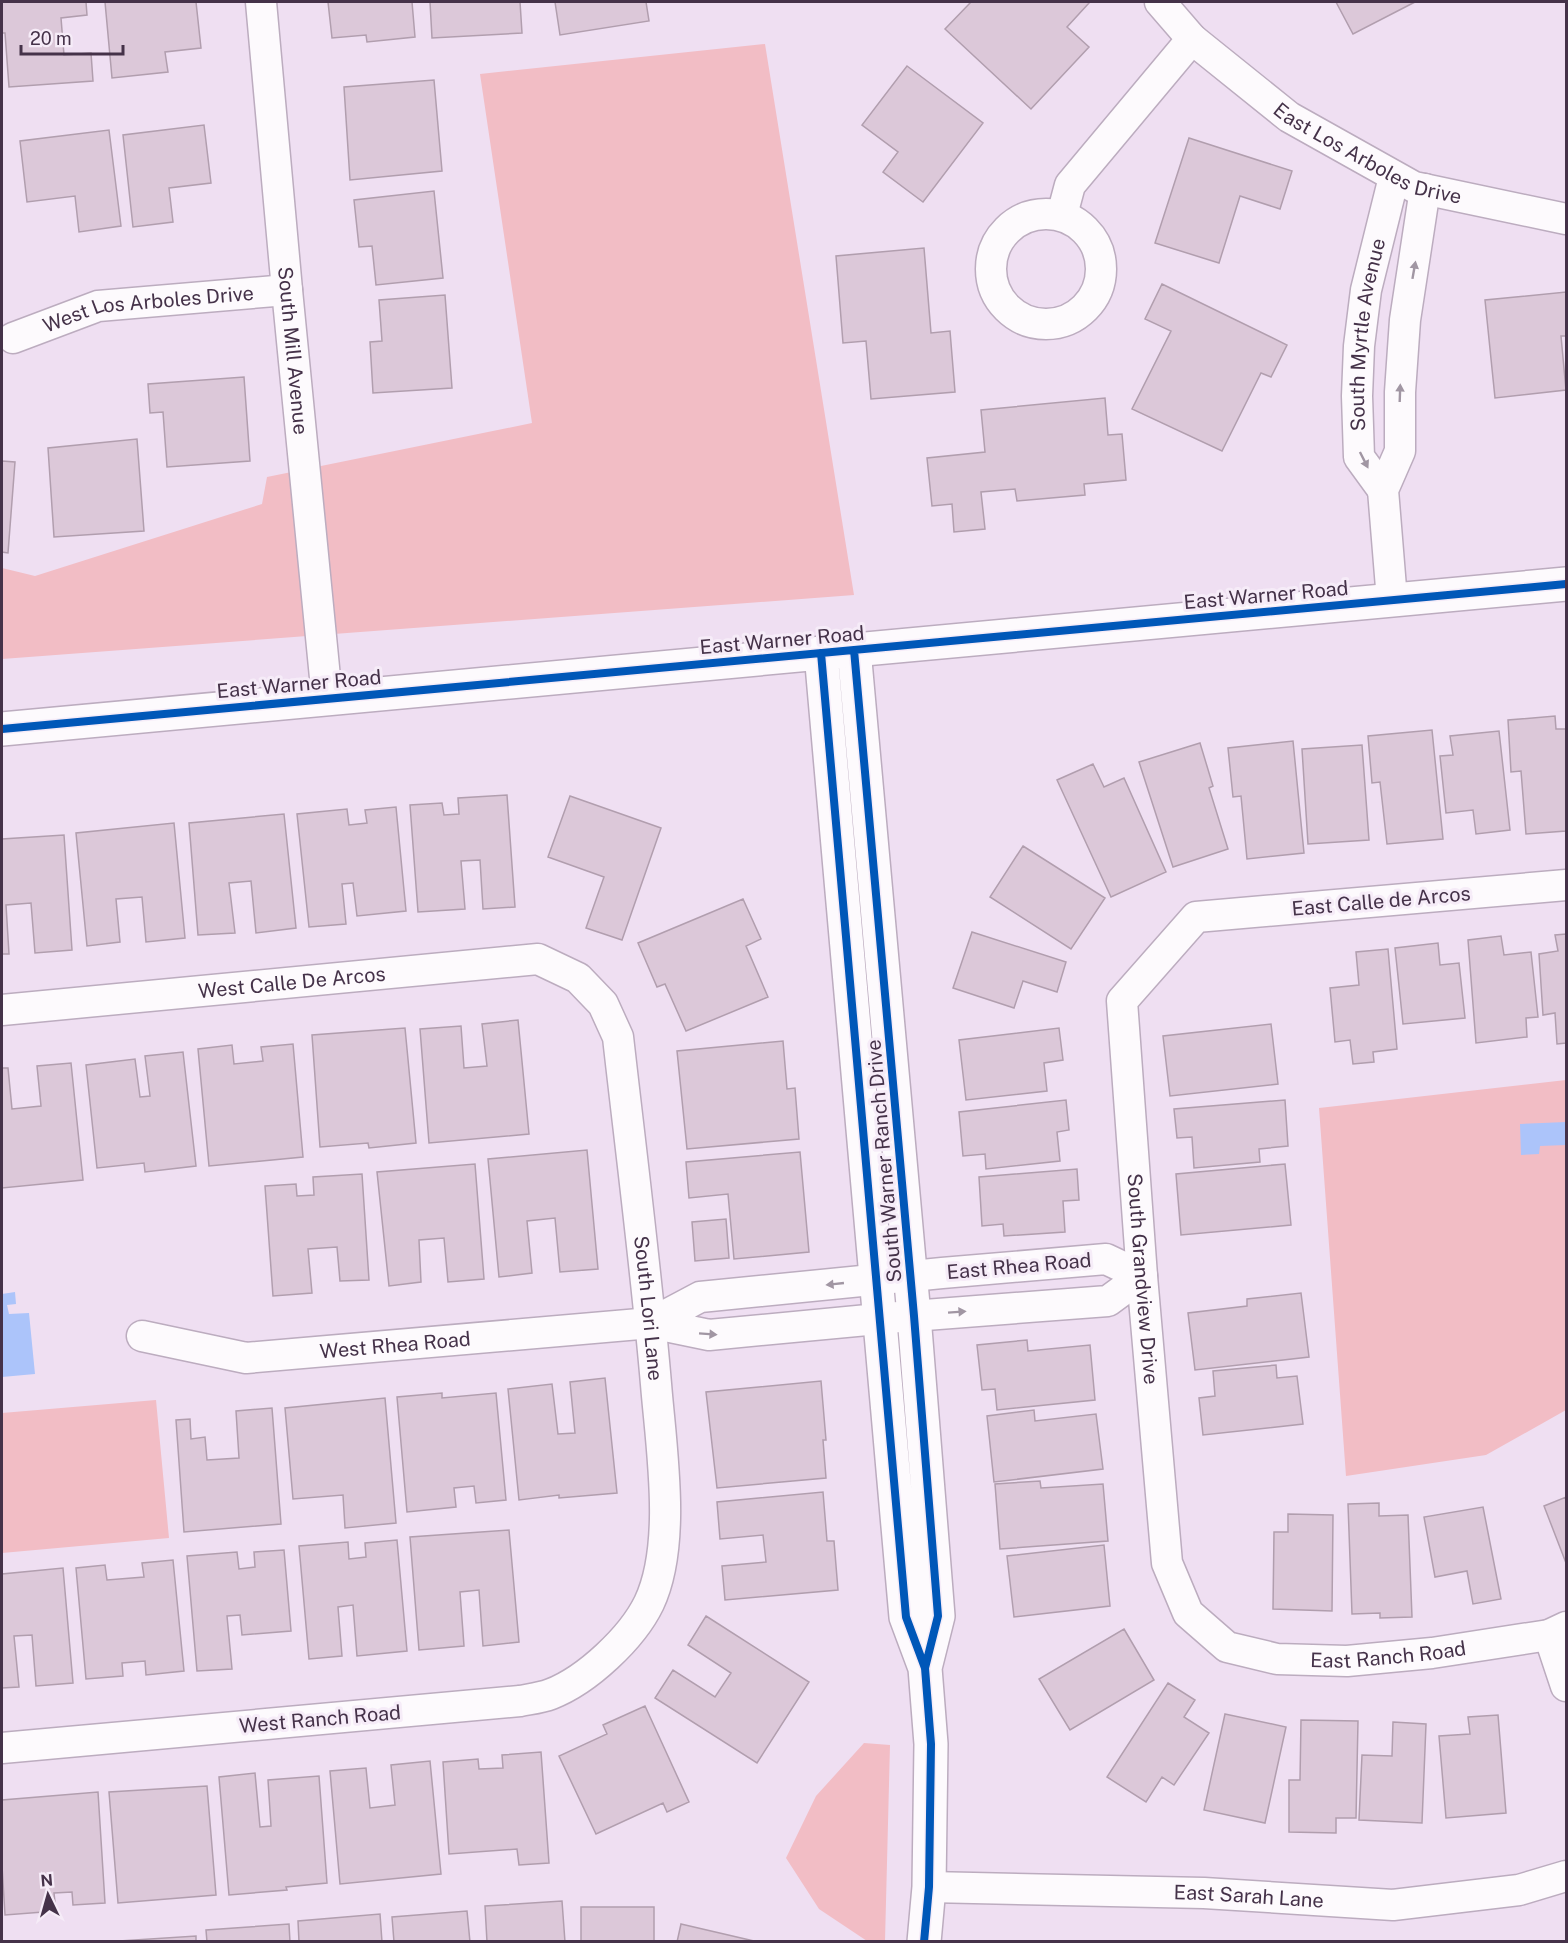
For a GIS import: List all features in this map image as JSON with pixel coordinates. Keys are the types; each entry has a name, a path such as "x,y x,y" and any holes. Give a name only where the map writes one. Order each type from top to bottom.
{"street":[{"name":"South Mill Avenue","path":"261,2 327,698"},
{"name":"East Los Arboles Drive","path":"1160,2 1192,39 1289,117 1394,177 1414,187 1566,219"},
{"path":"1062,215 1070,184 1192,39"},
{"name":"South Myrtle Avenue","path":"1383,490 1359,457 1357,396 1359,346 1366,290 1394,177"},
{"name":"South Myrtle Avenue","path":"1392,600 1383,490 1400,451 1400,392 1405,328 1425,189"},
{"name":"West Los Arboles Drive","path":"13,338 99,306 287,290"},
{"path":"1362,320 1405,328"},
{"name":"East Warner Road","path":"2,729 1566,584"},
{"name":"South Warner Ranch Drive","path":"854,650 893,1278"},
{"name":"South Warner Ranch Drive","path":"821,653 898,1317 906,1617 925,1668 931,1744 929,1887 924,1941"},
{"name":"East Calle de Arcos","path":"1196,917 1566,885"},
{"name":"South Grandview Drive","path":"1196,917 1122,1001 1142,1276 1167,1563 1188,1614 1227,1647"},
{"name":"West Calle De Arcos","path":"2,1010 538,959 578,978"},
{"name":"South Lori Lane","path":"578,978 603,1004 618,1037 651,1323 666,1500 660,1566 649,1603 622,1643"},
{"name":"East Rhea Road","path":"893,1278 1106,1259 1142,1276 1108,1300 898,1317"},
{"name":"West Rhea Road","path":"651,1323 700,1297 893,1278"},
{"name":"West Rhea Road","path":"142,1336 246,1358 651,1323 709,1335 898,1317"},
{"path":"1558,1631 1566,1686"},
{"name":"East Ranch Road","path":"1227,1647 1277,1659 1347,1661 1432,1653 1558,1631"},
{"name":"West Ranch Road","path":"2,1748 520,1701 550,1694 580,1679 622,1643"},
{"name":"East Sarah Lane","path":"929,1887 1204,1893 1393,1905 1518,1890 1566,1876"}],"shaded area":[{"path":"765,44 854,595 2,659 2,568 35,576 262,504 267,477 532,423 480,74"},
{"path":"1566,1080 1566,1410 1486,1455 1346,1476 1319,1108"},
{"path":"156,1400 169,1538 2,1553 2,1413"},
{"path":"864,1743 890,1745 885,1941 867,1941 819,1909 786,1858 816,1796"}],"water":[{"path":"1566,1122 1566,1145 1540,1146 1539,1154 1521,1155 1520,1124"},
{"path":"15,1292 16,1304 7,1305 9,1314 29,1313 35,1374 2,1377 2,1294"}],"building":[{"path":"2,2 86,2 87,15 61,18 64,55 91,53 93,81 9,87 5,33 2,33"},
{"path":"105,2 196,2 201,48 165,52 168,72 112,78"},
{"path":"328,2 412,2 415,37 367,42 366,35 332,38"},
{"path":"430,2 520,2 522,33 432,38"},
{"path":"555,2 646,2 649,21 560,35"},
{"path":"971,2 1087,2 1089,3 1067,27 1089,47 1031,109 945,29"},
{"path":"1336,2 1415,2 1353,34"},
{"path":"907,66 983,123 923,202 883,172 898,152 862,125"},
{"path":"434,80 442,171 350,180 344,87"},
{"path":"204,125 211,183 169,188 173,222 133,227 123,135"},
{"path":"109,130 121,226 79,232 75,196 27,202 20,141"},
{"path":"1189,138 1292,171 1280,209 1240,196 1219,263 1155,243"},
{"path":"434,191 443,278 376,285 372,246 359,247 354,200"},
{"path":"924,248 931,333 950,331 955,392 871,399 866,341 843,343 836,256"},
{"path":"1162,284 1287,345 1271,377 1261,373 1222,451 1132,409 1171,331 1145,319"},
{"path":"1566,292 1566,336 1561,336 1566,390 1495,398 1485,300"},
{"path":"445,295 452,388 373,393 370,342 382,341 379,300"},
{"path":"244,377 250,461 167,467 163,412 150,413 148,384"},
{"path":"1105,398 1108,435 1122,434 1126,480 1084,484 1085,495 1017,501 1015,489 981,492 985,529 954,532 952,504 932,506 927,458 985,452 981,410"},
{"path":"137,439 144,531 54,537 48,448"},
{"path":"2,461 15,462 8,553 2,552"},
{"path":"1555,716 1556,729 1566,729 1566,831 1526,834 1521,771 1511,772 1508,720"},
{"path":"1432,730 1443,839 1387,844 1380,782 1372,783 1368,736"},
{"path":"1499,731 1510,830 1476,834 1473,810 1446,813 1440,756 1453,755 1450,736"},
{"path":"1293,741 1304,853 1247,859 1241,796 1233,797 1228,748"},
{"path":"1200,743 1213,786 1209,788 1228,849 1173,867 1139,762"},
{"path":"1362,745 1369,840 1308,844 1302,749"},
{"path":"1093,764 1104,787 1124,778 1166,872 1111,897 1057,780"},
{"path":"507,795 515,907 483,909 480,860 461,861 465,909 418,912 410,805 442,803 444,815 459,814 458,798"},
{"path":"570,796 661,828 622,940 586,928 604,877 548,857"},
{"path":"396,807 406,911 357,916 353,883 342,884 346,924 309,927 297,814 347,809 349,825 367,823 365,810"},
{"path":"284,814 296,928 256,933 251,881 229,883 235,933 198,935 189,823"},
{"path":"174,823 185,938 146,942 142,897 116,899 120,942 87,946 76,833"},
{"path":"64,835 72,950 35,953 31,903 6,905 9,954 2,954 2,839"},
{"path":"1023,846 1105,898 1071,949 990,897"},
{"path":"743,899 761,939 746,946 768,997 686,1031 665,984 657,987 638,943"},
{"path":"972,932 1066,962 1057,992 1023,981 1014,1008 953,988"},
{"path":"1566,934 1566,1043 1557,1044 1555,1013 1543,1015 1539,954 1558,951 1555,935"},
{"path":"1501,936 1504,955 1531,952 1538,1017 1526,1018 1527,1037 1476,1043 1468,940"},
{"path":"1438,943 1440,965 1459,963 1465,1018 1403,1024 1395,948"},
{"path":"1388,949 1397,1049 1373,1052 1374,1062 1353,1064 1350,1040 1335,1042 1330,988 1359,985 1356,952"},
{"path":"518,1020 529,1134 429,1143 420,1029 461,1026 464,1068 487,1066 482,1024"},
{"path":"1271,1024 1278,1084 1170,1096 1163,1036"},
{"path":"405,1028 416,1143 369,1148 368,1143 320,1147 312,1035"},
{"path":"1059,1028 1063,1060 1044,1063 1047,1091 966,1100 959,1040"},
{"path":"783,1041 787,1089 795,1088 799,1139 687,1149 677,1051"},
{"path":"293,1044 303,1157 209,1166 198,1049 232,1045 234,1064 263,1061 261,1047"},
{"path":"183,1052 196,1166 145,1172 144,1163 97,1168 86,1065 135,1059 140,1097 150,1096 145,1056"},
{"path":"71,1063 83,1180 2,1188 2,1068 8,1068 12,1109 41,1106 37,1066"},
{"path":"1066,1100 1069,1130 1057,1132 1060,1161 986,1169 985,1154 963,1156 959,1112"},
{"path":"1285,1100 1288,1146 1259,1149 1260,1162 1194,1168 1192,1137 1177,1138 1174,1109"},
{"path":"587,1150 598,1269 560,1272 555,1218 527,1221 532,1273 499,1277 488,1159"},
{"path":"800,1152 809,1252 734,1259 728,1194 689,1198 686,1162"},
{"path":"475,1164 484,1279 448,1282 444,1238 419,1240 421,1282 389,1286 377,1172"},
{"path":"1285,1164 1291,1225 1181,1235 1176,1174"},
{"path":"1077,1169 1079,1200 1063,1201 1065,1232 1004,1236 1003,1224 982,1226 979,1177"},
{"path":"362,1174 369,1280 340,1281 337,1247 308,1249 312,1293 273,1296 265,1186 296,1184 297,1196 314,1195 313,1177"},
{"path":"726,1219 729,1258 695,1261 692,1222"},
{"path":"1301,1293 1309,1357 1195,1370 1188,1313 1247,1306 1247,1299"},
{"path":"1027,1340 1028,1351 1090,1345 1095,1400 997,1410 995,1389 982,1390 977,1345"},
{"path":"1276,1365 1277,1378 1297,1376 1303,1424 1203,1435 1199,1398 1215,1396 1213,1371"},
{"path":"605,1378 617,1493 559,1498 559,1495 519,1500 508,1389 552,1384 558,1434 575,1433 570,1382"},
{"path":"821,1381 826,1440 823,1440 826,1478 717,1488 706,1392"},
{"path":"442,1393 442,1398 496,1393 506,1500 476,1503 474,1486 454,1488 456,1507 407,1512 397,1397"},
{"path":"385,1398 396,1523 345,1528 343,1495 293,1499 285,1408"},
{"path":"272,1408 281,1524 184,1532 176,1420 190,1419 191,1439 205,1437 207,1460 239,1458 236,1411"},
{"path":"1034,1410 1035,1421 1096,1414 1103,1469 994,1482 987,1416"},
{"path":"1040,1481 1041,1488 1103,1484 1108,1541 1000,1549 995,1484"},
{"path":"823,1492 827,1541 834,1541 838,1590 725,1600 722,1566 766,1562 763,1535 720,1539 717,1502"},
{"path":"1566,1497 1566,1563 1544,1506"},
{"path":"1379,1503 1379,1516 1408,1515 1412,1617 1380,1618 1380,1613 1352,1614 1348,1504"},
{"path":"1483,1507 1501,1599 1473,1604 1467,1571 1435,1577 1424,1517"},
{"path":"1288,1514 1333,1515 1332,1611 1273,1609 1274,1532 1288,1532"},
{"path":"509,1530 519,1642 483,1646 479,1590 460,1592 464,1646 419,1650 410,1537"},
{"path":"397,1540 407,1651 357,1656 353,1605 338,1607 342,1656 309,1659 299,1546 348,1542 349,1559 366,1557 365,1543"},
{"path":"1104,1545 1110,1606 1014,1617 1007,1556"},
{"path":"284,1550 291,1631 242,1635 240,1615 227,1616 232,1669 197,1671 187,1556 237,1552 239,1569 255,1567 254,1552"},
{"path":"173,1560 184,1671 146,1675 145,1661 122,1663 123,1676 86,1679 76,1568 105,1565 107,1580 144,1577 142,1563"},
{"path":"63,1568 73,1683 36,1686 32,1635 14,1636 19,1687 2,1688 2,1574"},
{"path":"706,1616 809,1682 757,1763 655,1698 673,1670 715,1697 731,1673 688,1645"},
{"path":"1124,1629 1154,1680 1070,1730 1039,1679"},
{"path":"1168,1683 1195,1700 1184,1717 1209,1733 1174,1785 1162,1777 1146,1802 1107,1777"},
{"path":"645,1706 689,1802 667,1812 663,1803 596,1834 559,1756 607,1734 603,1725"},
{"path":"1225,1714 1286,1727 1265,1823 1204,1810"},
{"path":"1498,1715 1506,1813 1446,1818 1439,1736 1470,1734 1468,1717"},
{"path":"1301,1720 1358,1721 1356,1818 1336,1818 1336,1833 1289,1832 1289,1780 1300,1780"},
{"path":"1393,1722 1426,1724 1422,1823 1359,1820 1362,1755 1392,1756"},
{"path":"541,1752 549,1863 519,1865 517,1849 449,1854 443,1762 478,1759 479,1769 503,1768 502,1755"},
{"path":"430,1761 441,1874 340,1884 330,1771 366,1768 370,1808 395,1805 391,1765"},
{"path":"255,1773 260,1827 271,1826 268,1780 319,1776 327,1883 286,1887 287,1890 229,1895 219,1777"},
{"path":"207,1786 216,1895 118,1903 109,1792"},
{"path":"98,1792 105,1903 73,1905 72,1892 54,1893 56,1911 5,1915 2,1800"},
{"path":"562,1901 565,1942 487,1942 485,1906"},
{"path":"581,1907 654,1907 654,1942 581,1942"},
{"path":"467,1911 470,1942 394,1942 392,1917"},
{"path":"380,1914 382,1942 299,1942 298,1921"},
{"path":"289,1924 290,1942 207,1942 206,1930"},
{"path":"681,1924 754,1941 677,1942"},
{"path":"196,1936 196,1942 119,1941"}],"cycle path":[{"path":"2,729 1566,584"},
{"path":"854,650 914,1316 938,1616 925,1668"},
{"path":"821,653 906,1617 925,1668 931,1744 929,1887 924,1942"}]}
